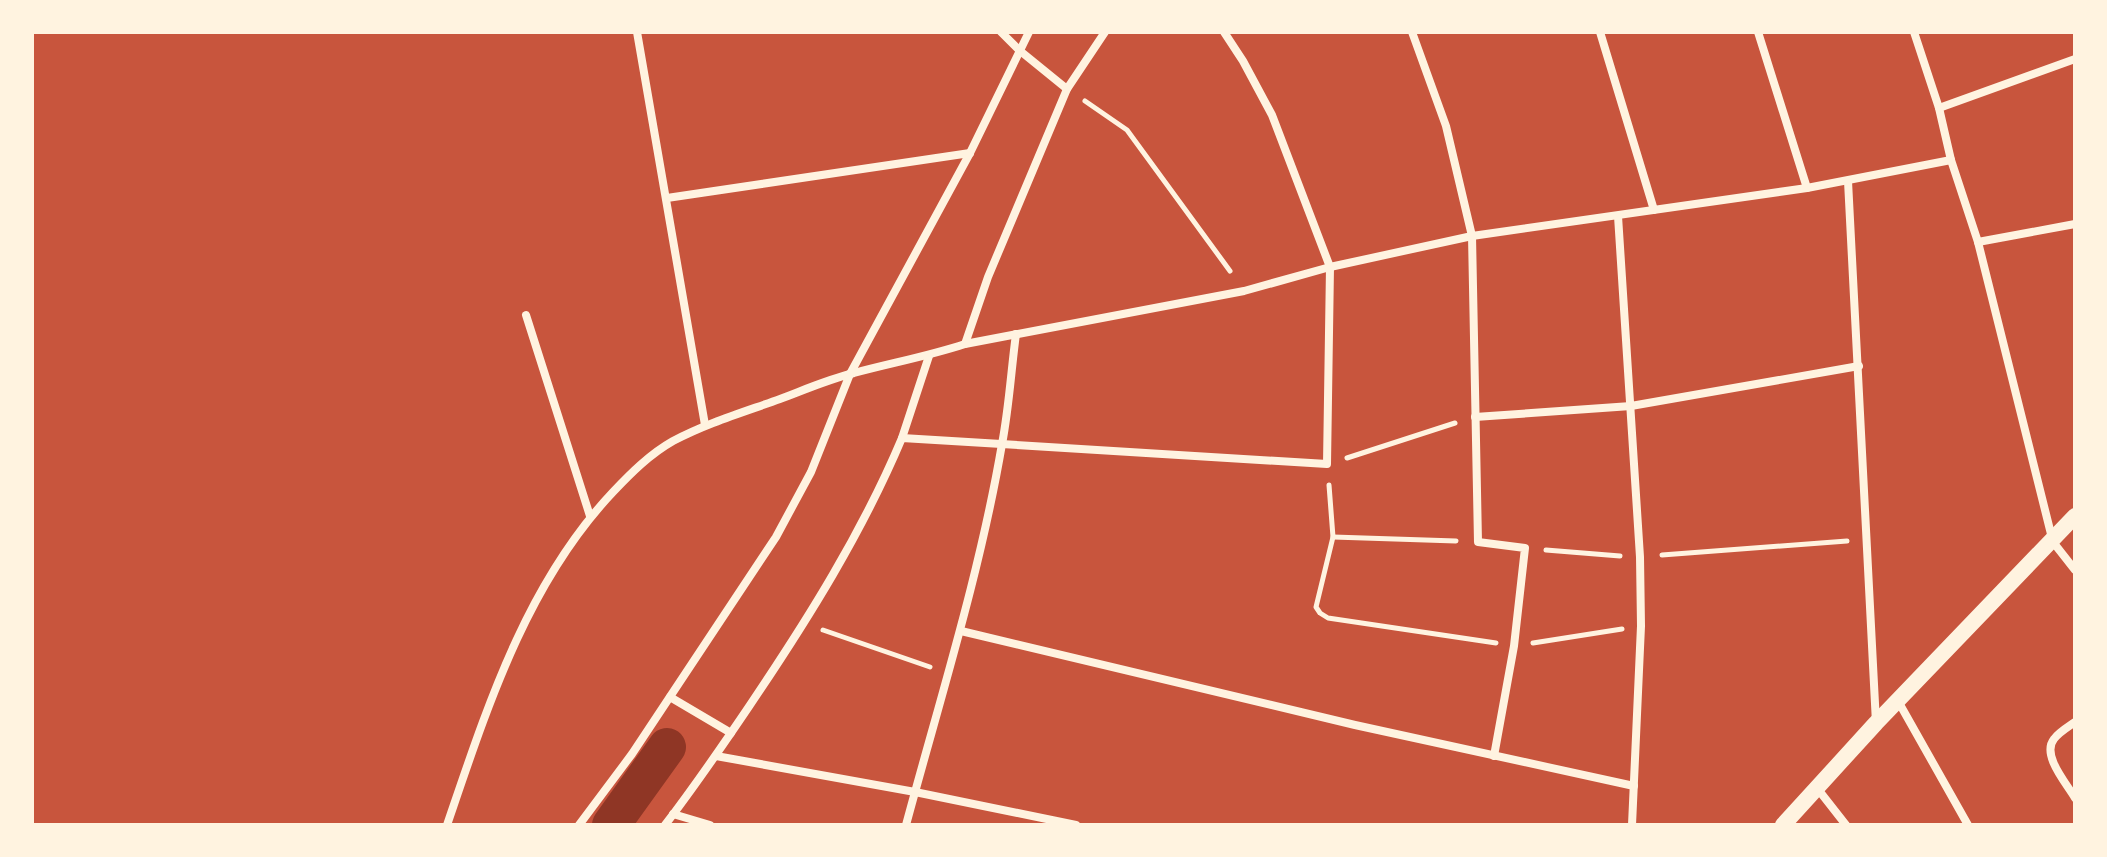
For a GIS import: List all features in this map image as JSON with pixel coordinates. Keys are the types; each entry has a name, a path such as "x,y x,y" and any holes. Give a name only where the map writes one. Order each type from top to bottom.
{"main road":[{"path":"1783,825 1876,723 2075,516"}],"street":[{"path":"637,32 705,425"},
{"path":"1001,32 1067,89"},
{"path":"579,825 670,697 776,537 811,472 850,374 970,153 1029,32"},
{"path":"965,344 988,277 1067,89 1105,32"},
{"path":"902,438 1327,464 1330,267 1272,115 1224,32"},
{"path":"1412,32 1446,126 1472,236 1478,542 1525,548 1514,646 1494,756"},
{"path":"1600,32 1654,210"},
{"path":"1758,32 1807,188"},
{"path":"1914,32 1978,242 2053,542 2075,570"},
{"path":"1939,108 2075,59"},
{"path":"667,198 970,153"},
{"path":"447,825 486,713 528,613 590,516 638,466 670,443 705,425 850,374 929,356 965,344 1244,291 1330,267 1472,236 1807,188 1951,160"},
{"path":"1848,181 1876,723"},
{"path":"1618,216 1640,557 1641,626 1632,825"},
{"path":"1978,242 2075,224"},
{"path":"526,315 590,516"},
{"path":"906,825 961,631 1002,443 1016,334"},
{"path":"665,825 716,756 805,624 878,494 902,438 929,356"},
{"path":"1475,417 1631,406 1859,366"},
{"path":"961,631 1634,786"},
{"path":"670,697 731,733"},
{"path":"1898,701 1968,825"},
{"path":"2075,722 2055,737 2050,747 2051,758 2075,798"},
{"path":"716,756 1076,825"},
{"path":"1817,787 1846,825"},
{"path":"673,814 710,825"}],"path":[{"path":"1067,89 1127,130 1244,291"},
{"path":"1475,417 1327,464 1333,537 1316,607 1320,613 1328,618 1514,646 1641,626"},
{"path":"1333,537 1478,542"},
{"path":"1525,548 1640,557 1865,539"},
{"path":"805,624 947,673"}],"waterway":[{"path":"611,825 667,747"}]}
